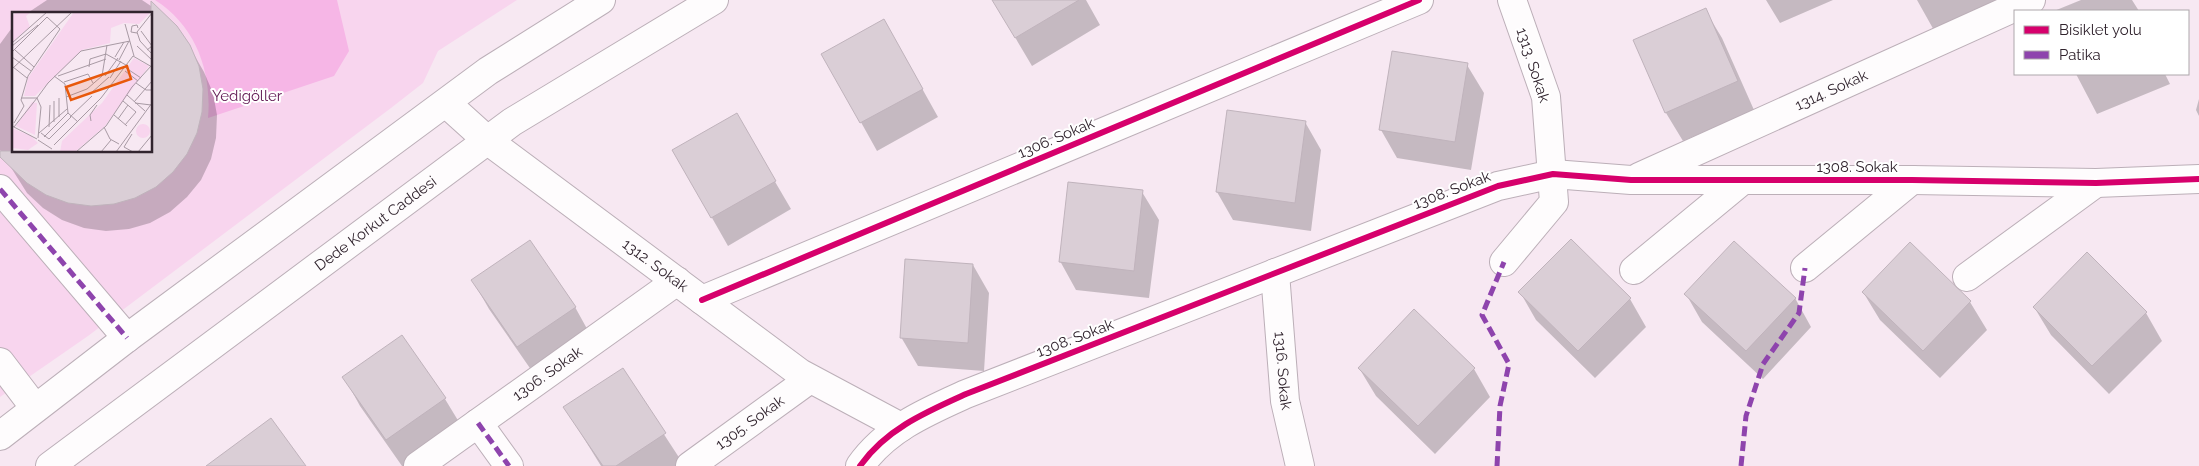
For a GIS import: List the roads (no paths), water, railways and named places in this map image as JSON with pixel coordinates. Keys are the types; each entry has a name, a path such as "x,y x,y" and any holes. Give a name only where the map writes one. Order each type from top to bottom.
{"street":[{"path":"0,436 127,338 488,71 601,0"},
{"name":"Dede Korkut Caddesi","path":"50,466 512,122 714,0"},
{"name":"1306. Sokak","path":"702,300 1419,0"},
{"name":"1313. Sokak","path":"1504,262 1554,202 1546,97 1512,0"},
{"name":"1314. Sokak","path":"1631,180 2031,0"},
{"name":"1312. Sokak","path":"446,103 488,140 810,379 901,427"},
{"name":"1308. Sokak","path":"860,466 871,450 909,420 966,394 1498,186 1552,174 1631,180 1912,180 2096,183 2199,179"},
{"path":"1634,270 1742,180"},
{"path":"1805,268 1912,180"},
{"path":"1967,278 2096,183"},
{"path":"0,189 127,338"},
{"name":"1316. Sokak","path":"1275,273 1285,401 1300,466"},
{"name":"1306. Sokak","path":"418,466 677,280"},
{"path":"0,362 35,408"},
{"name":"1305. Sokak","path":"690,466 810,379"},
{"path":"478,423 509,466"}],"park label":[{"name":"Yedigöller","path":"247,96"}]}
